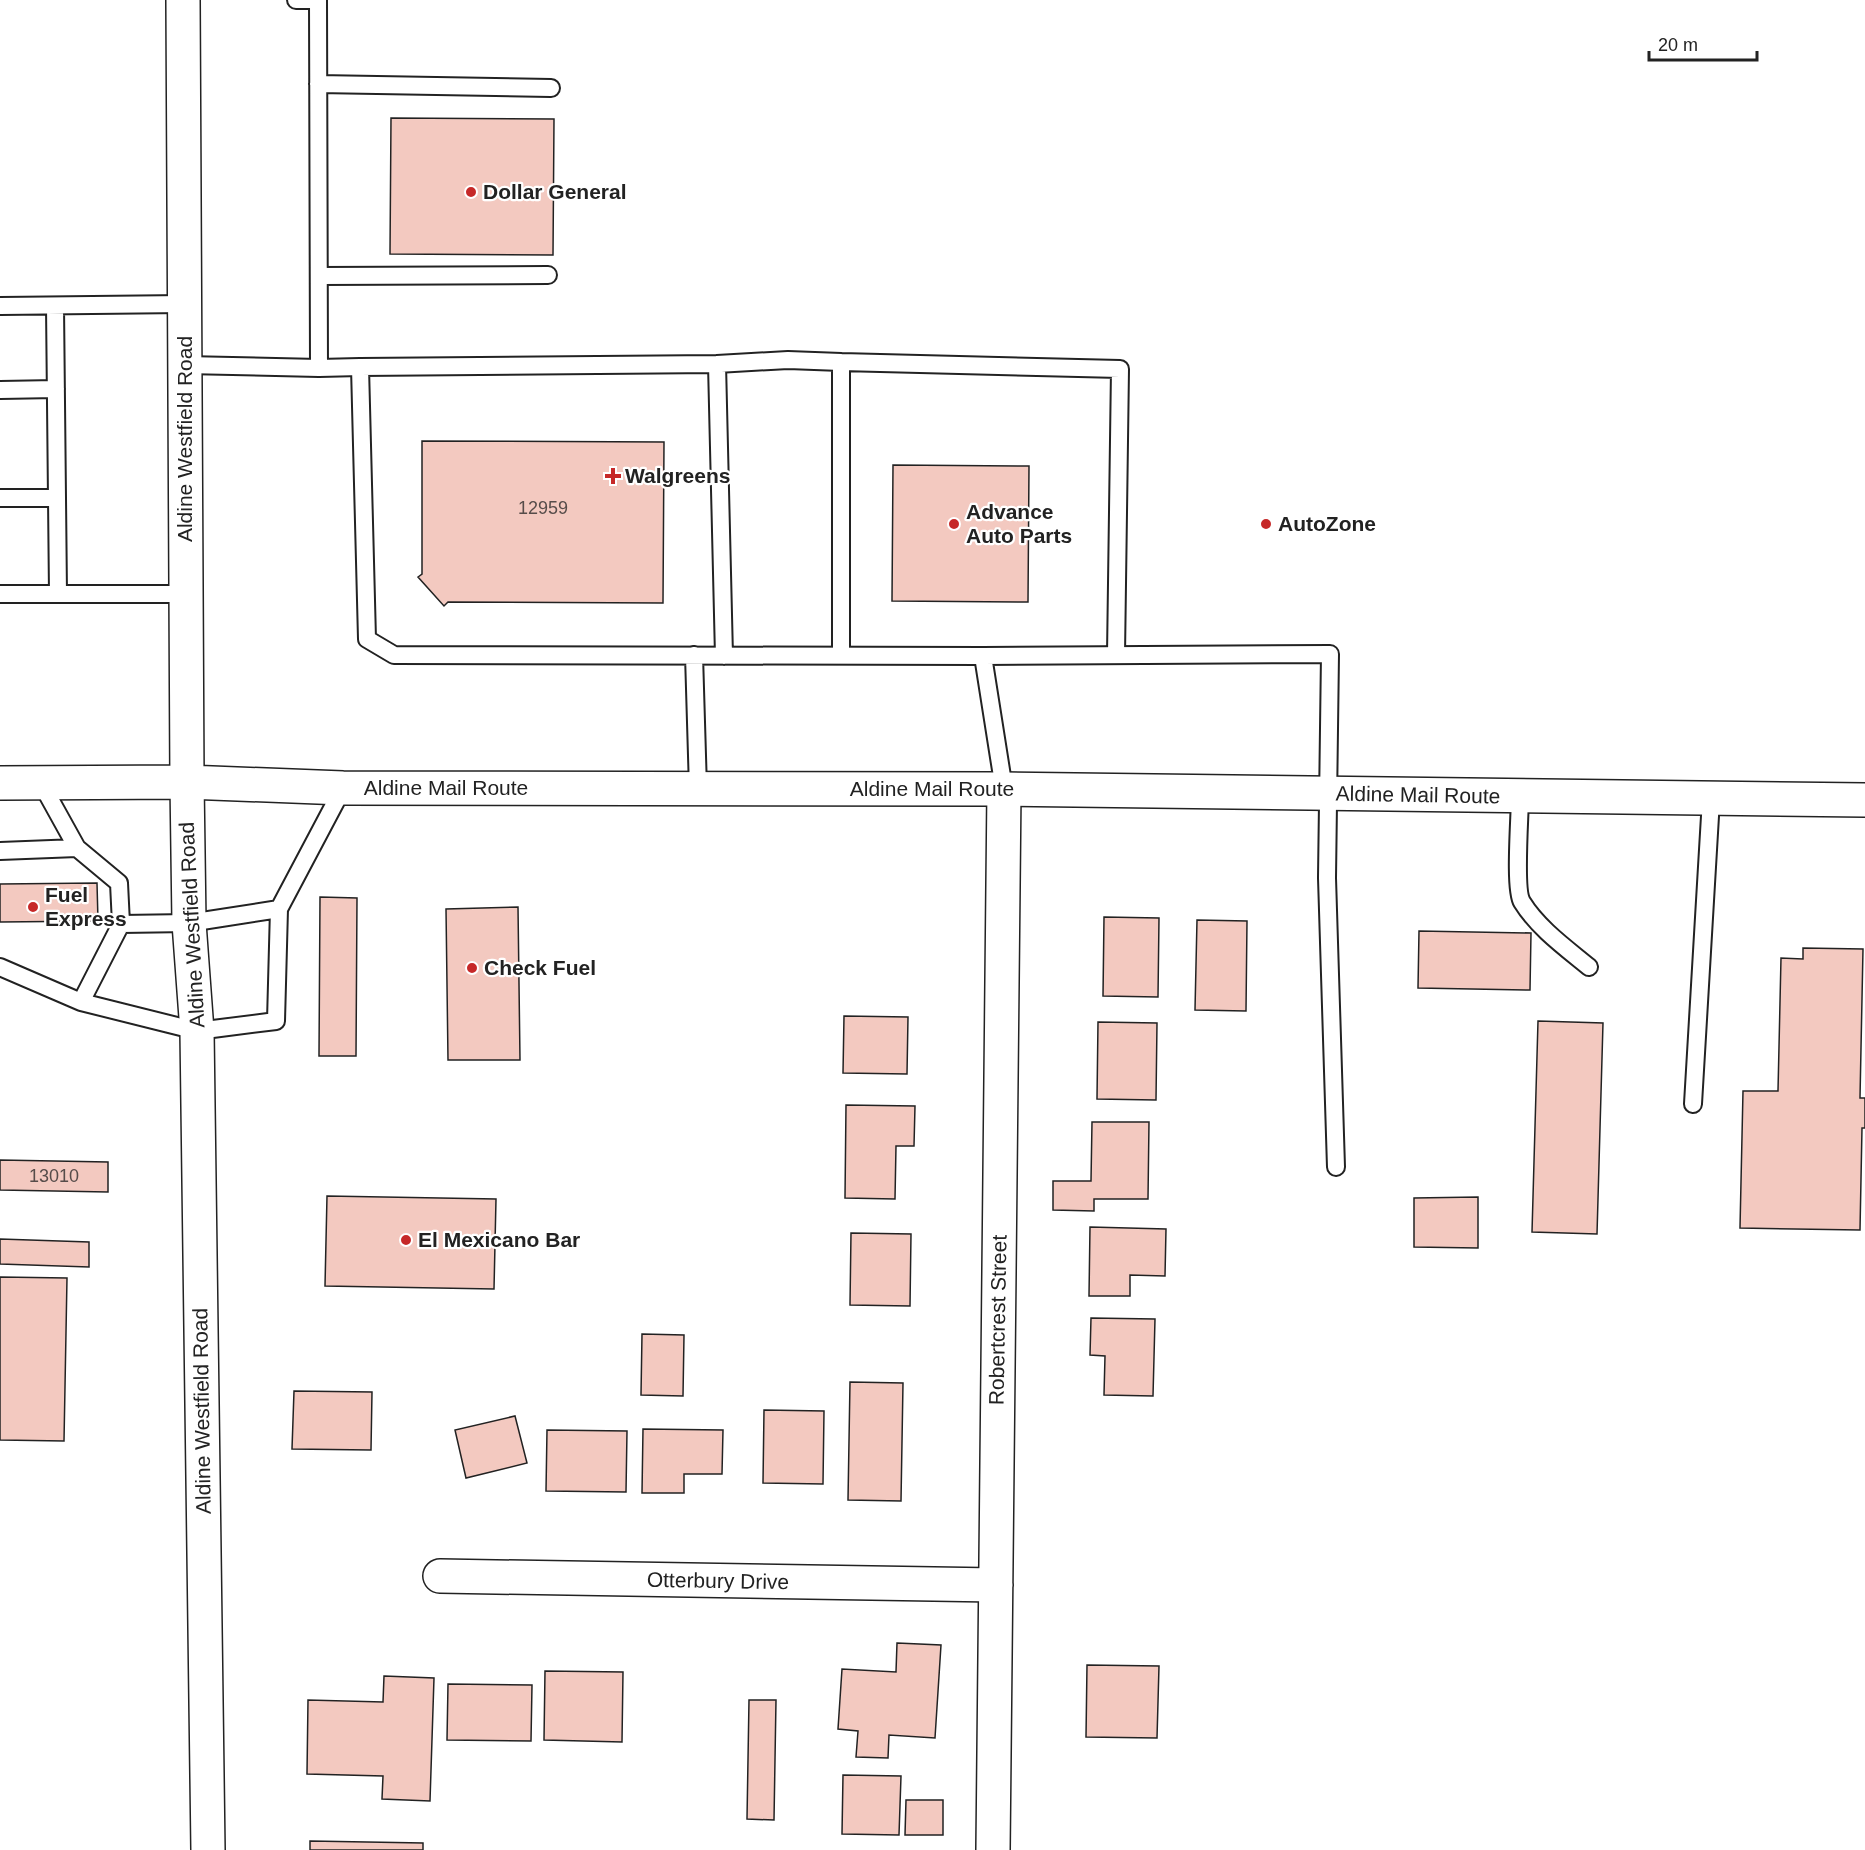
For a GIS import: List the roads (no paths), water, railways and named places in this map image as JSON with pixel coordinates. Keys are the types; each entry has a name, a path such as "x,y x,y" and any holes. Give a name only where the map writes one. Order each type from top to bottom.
{"main road":[{"name":"Aldine Westfield Road","path":"183,0 187,782 189,923 197,1031 208,1850"},
{"name":"Aldine Mail Route","path":"0,783 187,782 343,788 1004,789 1865,800"},
{"name":"Robertcrest Street","path":"993,1850 1004,789"},
{"name":"Otterbury Drive","path":"440,1576 996,1585"}],"lane":[{"path":"296,0 317,0 319,368"},
{"path":"318,84 551,88"},
{"path":"319,276 548,275"},
{"path":"0,306 184,303"},
{"path":"55,306 58,594"},
{"path":"184,365 319,368 717,364 788,360 1120,369 1116,655"},
{"path":"841,655 842,362"},
{"path":"717,364 724,656"},
{"path":"360,366 367,639 394,655 1330,654 1327,878 1336,1167"},
{"path":"0,390 56,389"},
{"path":"0,498 57,498"},
{"path":"0,594 186,594"},
{"path":"694,655 698,789"},
{"path":"983,656 1004,789"},
{"path":"41,783 77,848 118,883 121,924 81,1002"},
{"path":"0,967 81,1002 197,1031 276,1021 279,909 343,788"},
{"path":"1521,796 1519,878 1521,900 1538,922 1588,968"},
{"path":"1693,1104 1711,799"},
{"path":"0,851 77,848"},
{"path":"121,924 189,923 279,909"}],"place":[{"name":"Dollar General","path":"471,192"},
{"name":"Walgreens","path":"613,476"},
{"name":"Advance Auto Parts","path":"954,524"},
{"name":"AutoZone","path":"1266,524"},
{"name":"Fuel Express","path":"33,907"},
{"name":"Check Fuel","path":"472,968"},
{"name":"El Mexicano Bar","path":"406,1240"}]}
